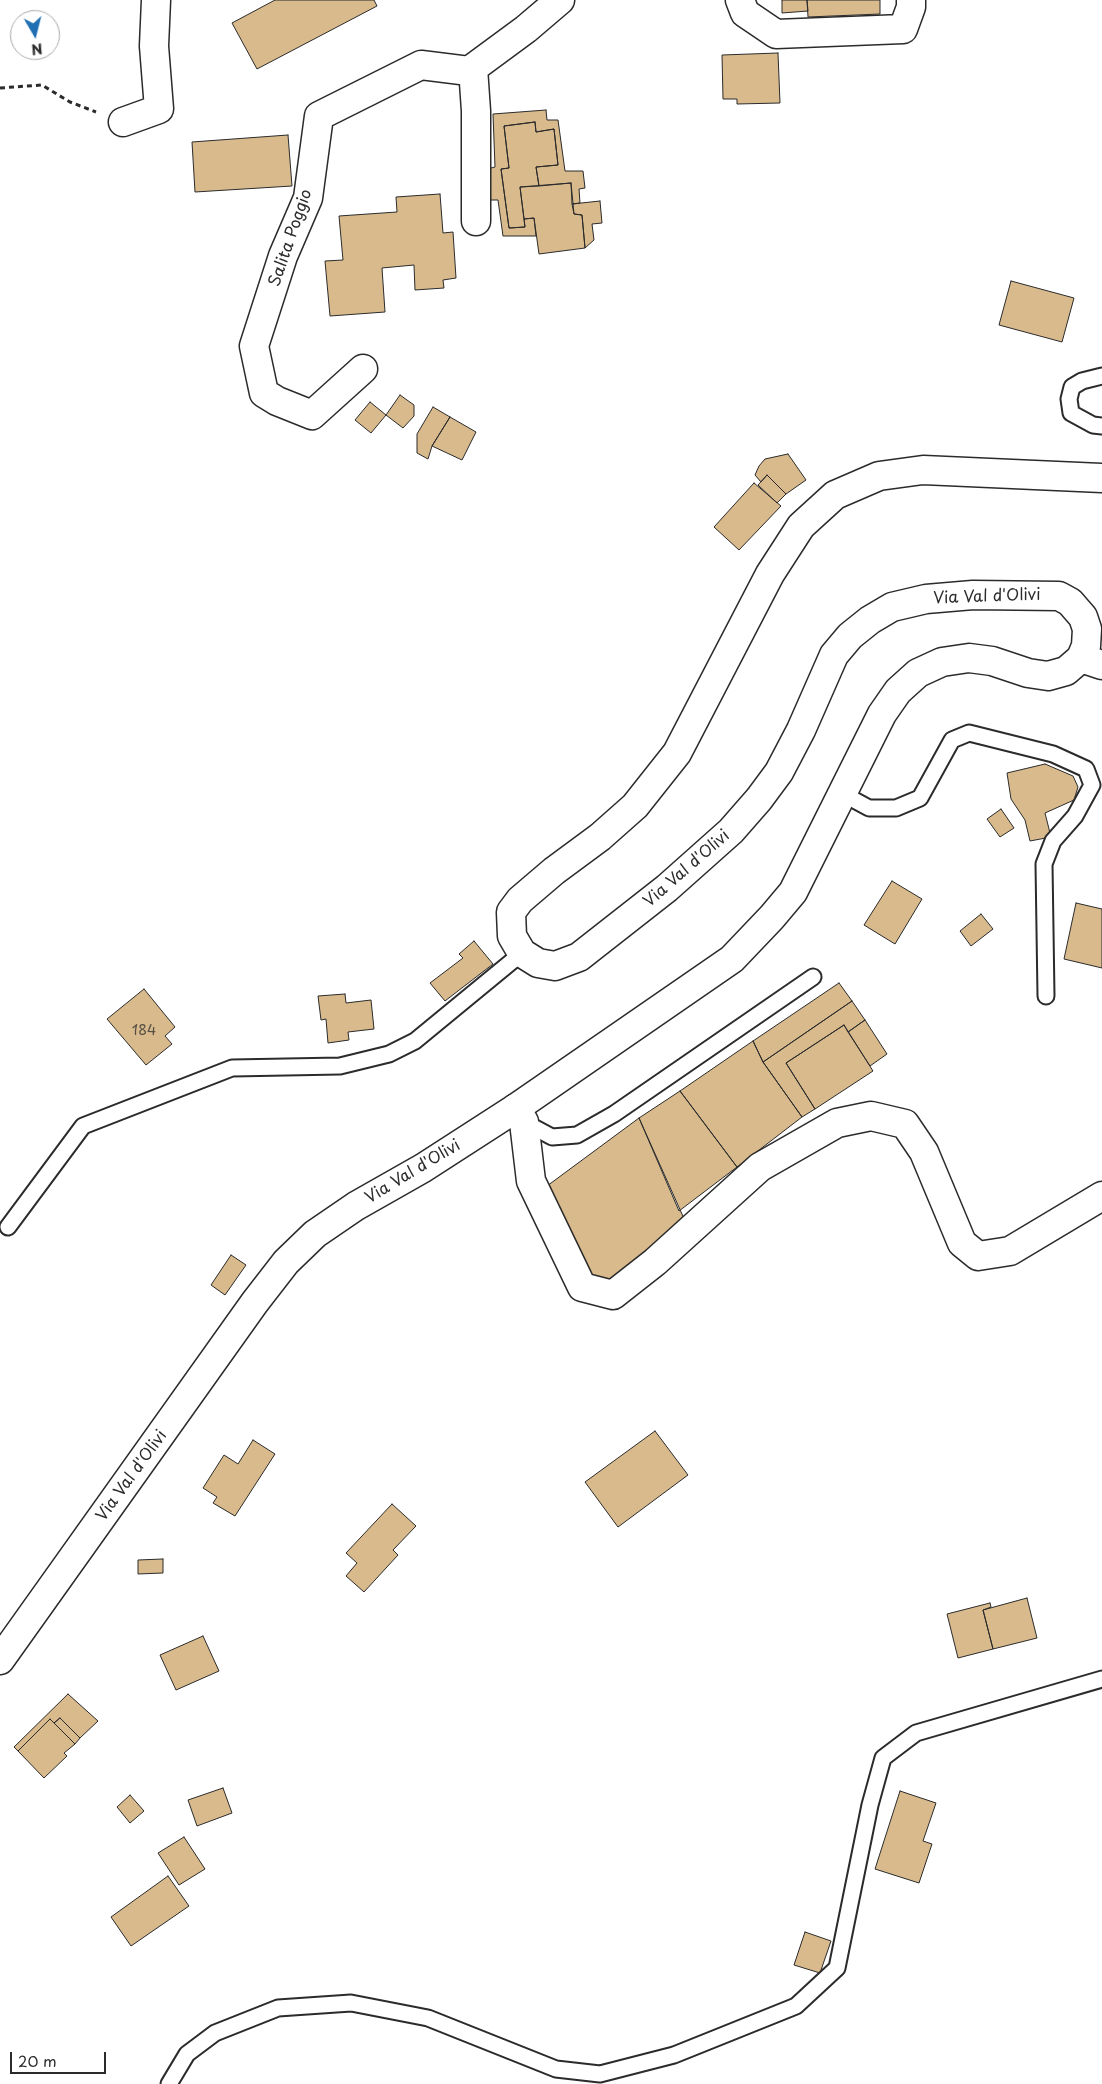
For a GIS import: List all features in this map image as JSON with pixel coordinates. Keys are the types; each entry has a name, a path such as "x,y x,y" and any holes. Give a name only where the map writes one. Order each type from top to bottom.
{"street":[{"path":"122,122 158,108 154,46 156,0"},
{"path":"476,220 476,111 472,68 526,29 560,0"},
{"path":"740,0 745,13 776,34 903,29 911,7 911,0"},
{"name":"Salita Poggio","path":"363,369 312,415 277,401 264,393 254,346 283,256 308,198 319,116 421,65 469,71 472,68"},
{"path":"522,953 512,936 512,912 520,900 600,837 635,806 677,753 770,574 801,526 836,496 878,476 923,470 1102,478"},
{"name":"Via Val d'Olivi","path":"0,1660 255,1302 286,1262 316,1234 356,1206 520,1115 732,959 794,892 882,714 898,691 918,673 942,662 968,658 992,661 1028,674 1048,676 1066,672 1092,661 1086,646 1087,629 1083,617 1070,602 1059,596 973,595 926,599 892,607 870,620 850,636 834,655 801,730 779,772 759,799 731,831 614,932 579,957 555,966 538,963 522,953"},
{"path":"520,1115 531,1181 582,1287 613,1296 655,1262 760,1167 837,1123 872,1116 905,1124 924,1152 962,1243 978,1256 1010,1251 1102,1196"}],"lane":[{"path":"1102,376 1082,381 1072,387 1069,400 1071,413 1092,425 1102,426"},
{"path":"843,794 869,808 896,808 920,798 952,740 968,733 1053,754 1086,769 1092,785 1075,816 1053,841 1044,864 1046,996"},
{"path":"8,1226 83,1126 232,1068 340,1066 389,1054 415,1041 522,953"},
{"path":"520,1115 552,1137 578,1135 614,1114 813,977"},
{"path":"169,2084 187,2054 215,2033 278,2008 351,2003 428,2018 556,2069 600,2074 674,2056 796,2006 837,1968 870,1805 883,1758 916,1733 1102,1679"}],"path":[{"path":"0,88 42,86 70,102 122,122"}],"building":[{"path":"275,0 374,0 377,6 257,69 232,23"},
{"path":"782,0 807,0 808,11 782,13"},
{"path":"807,0 880,0 880,14 808,17"},
{"path":"778,53 780,103 737,104 737,99 723,99 722,55"},
{"path":"546,110 547,120 558,120 565,171 583,171 585,188 579,189 580,203 572,204 571,183 539,186 536,167 558,165 554,129 536,132 535,122 504,126 509,168 501,169 509,228 525,227 524,219 534,218 536,236 503,236 498,200 488,200 487,169 495,167 493,114"},
{"path":"535,122 536,132 554,129 558,165 536,167 539,186 520,187 525,227 509,228 501,169 509,168 504,126"},
{"path":"288,135 292,186 195,192 192,142"},
{"path":"571,183 574,214 582,215 585,248 539,254 534,218 524,219 520,187"},
{"path":"440,194 443,233 453,232 456,278 443,280 444,288 415,290 414,265 382,268 385,312 330,316 325,261 343,260 339,216 397,212 396,197"},
{"path":"600,201 602,223 592,224 594,240 585,248 582,215 574,214 572,204"},
{"path":"1011,281 1074,298 1062,342 999,325"},
{"path":"400,395 414,405 414,416 403,428 386,415"},
{"path":"370,402 386,415 371,433 355,420"},
{"path":"433,407 450,417 432,446 428,459 417,453 417,434"},
{"path":"450,417 476,432 462,460 432,446"},
{"path":"788,454 806,480 786,494 767,475 761,482 755,475 765,459"},
{"path":"767,475 786,494 777,503 758,485"},
{"path":"754,483 781,506 739,550 714,527"},
{"path":"1045,764 1073,776 1078,787 1074,800 1045,813 1051,837 1030,841 1025,820 1011,799 1007,773"},
{"path":"1001,809 1014,828 1000,837 987,819"},
{"path":"892,881 922,899 895,944 864,925"},
{"path":"1076,903 1102,909 1102,968 1064,959"},
{"path":"981,914 993,929 971,946 960,931"},
{"path":"474,941 493,964 445,1001 430,983 463,958 459,954"},
{"path":"839,983 852,1001 763,1062 753,1041"},
{"path":"144,989 175,1027 165,1036 172,1044 146,1065 107,1019"},
{"path":"345,994 346,1003 371,1000 374,1029 348,1032 349,1040 328,1043 326,1019 321,1020 318,996"},
{"path":"852,1001 865,1020 848,1032 844,1025 786,1063 815,1109 802,1117 763,1062"},
{"path":"865,1020 887,1054 870,1066 848,1032"},
{"path":"844,1025 873,1071 815,1109 786,1063"},
{"path":"753,1041 763,1062 802,1117 737,1167 680,1091"},
{"path":"680,1091 737,1167 679,1211 639,1118"},
{"path":"639,1118 686,1223 613,1281 589,1279 547,1186"},
{"path":"231,1255 246,1265 225,1295 211,1285"},
{"path":"655,1431 688,1475 618,1527 585,1482"},
{"path":"253,1440 275,1454 235,1516 213,1503 217,1497 203,1488 224,1455 238,1464"},
{"path":"392,1504 416,1526 393,1550 398,1555 364,1592 346,1576 357,1563 346,1553"},
{"path":"163,1559 163,1573 138,1574 138,1560"},
{"path":"1027,1598 1037,1638 993,1649 983,1610"},
{"path":"990,1603 991,1607 983,1610 993,1649 958,1658 947,1614"},
{"path":"203,1636 219,1671 176,1690 160,1655"},
{"path":"68,1694 98,1721 80,1738 60,1718 54,1723 50,1719 18,1751 14,1747"},
{"path":"60,1718 80,1738 75,1744 54,1723"},
{"path":"50,1719 75,1744 64,1753 67,1756 44,1778 18,1751"},
{"path":"223,1788 232,1813 197,1826 188,1800"},
{"path":"900,1791 936,1803 923,1841 932,1844 919,1883 875,1869"},
{"path":"130,1795 144,1811 130,1823 117,1807"},
{"path":"184,1837 205,1869 179,1885 158,1853"},
{"path":"168,1876 189,1906 131,1946 111,1917"},
{"path":"805,1932 831,1941 820,1973 794,1965"}]}
